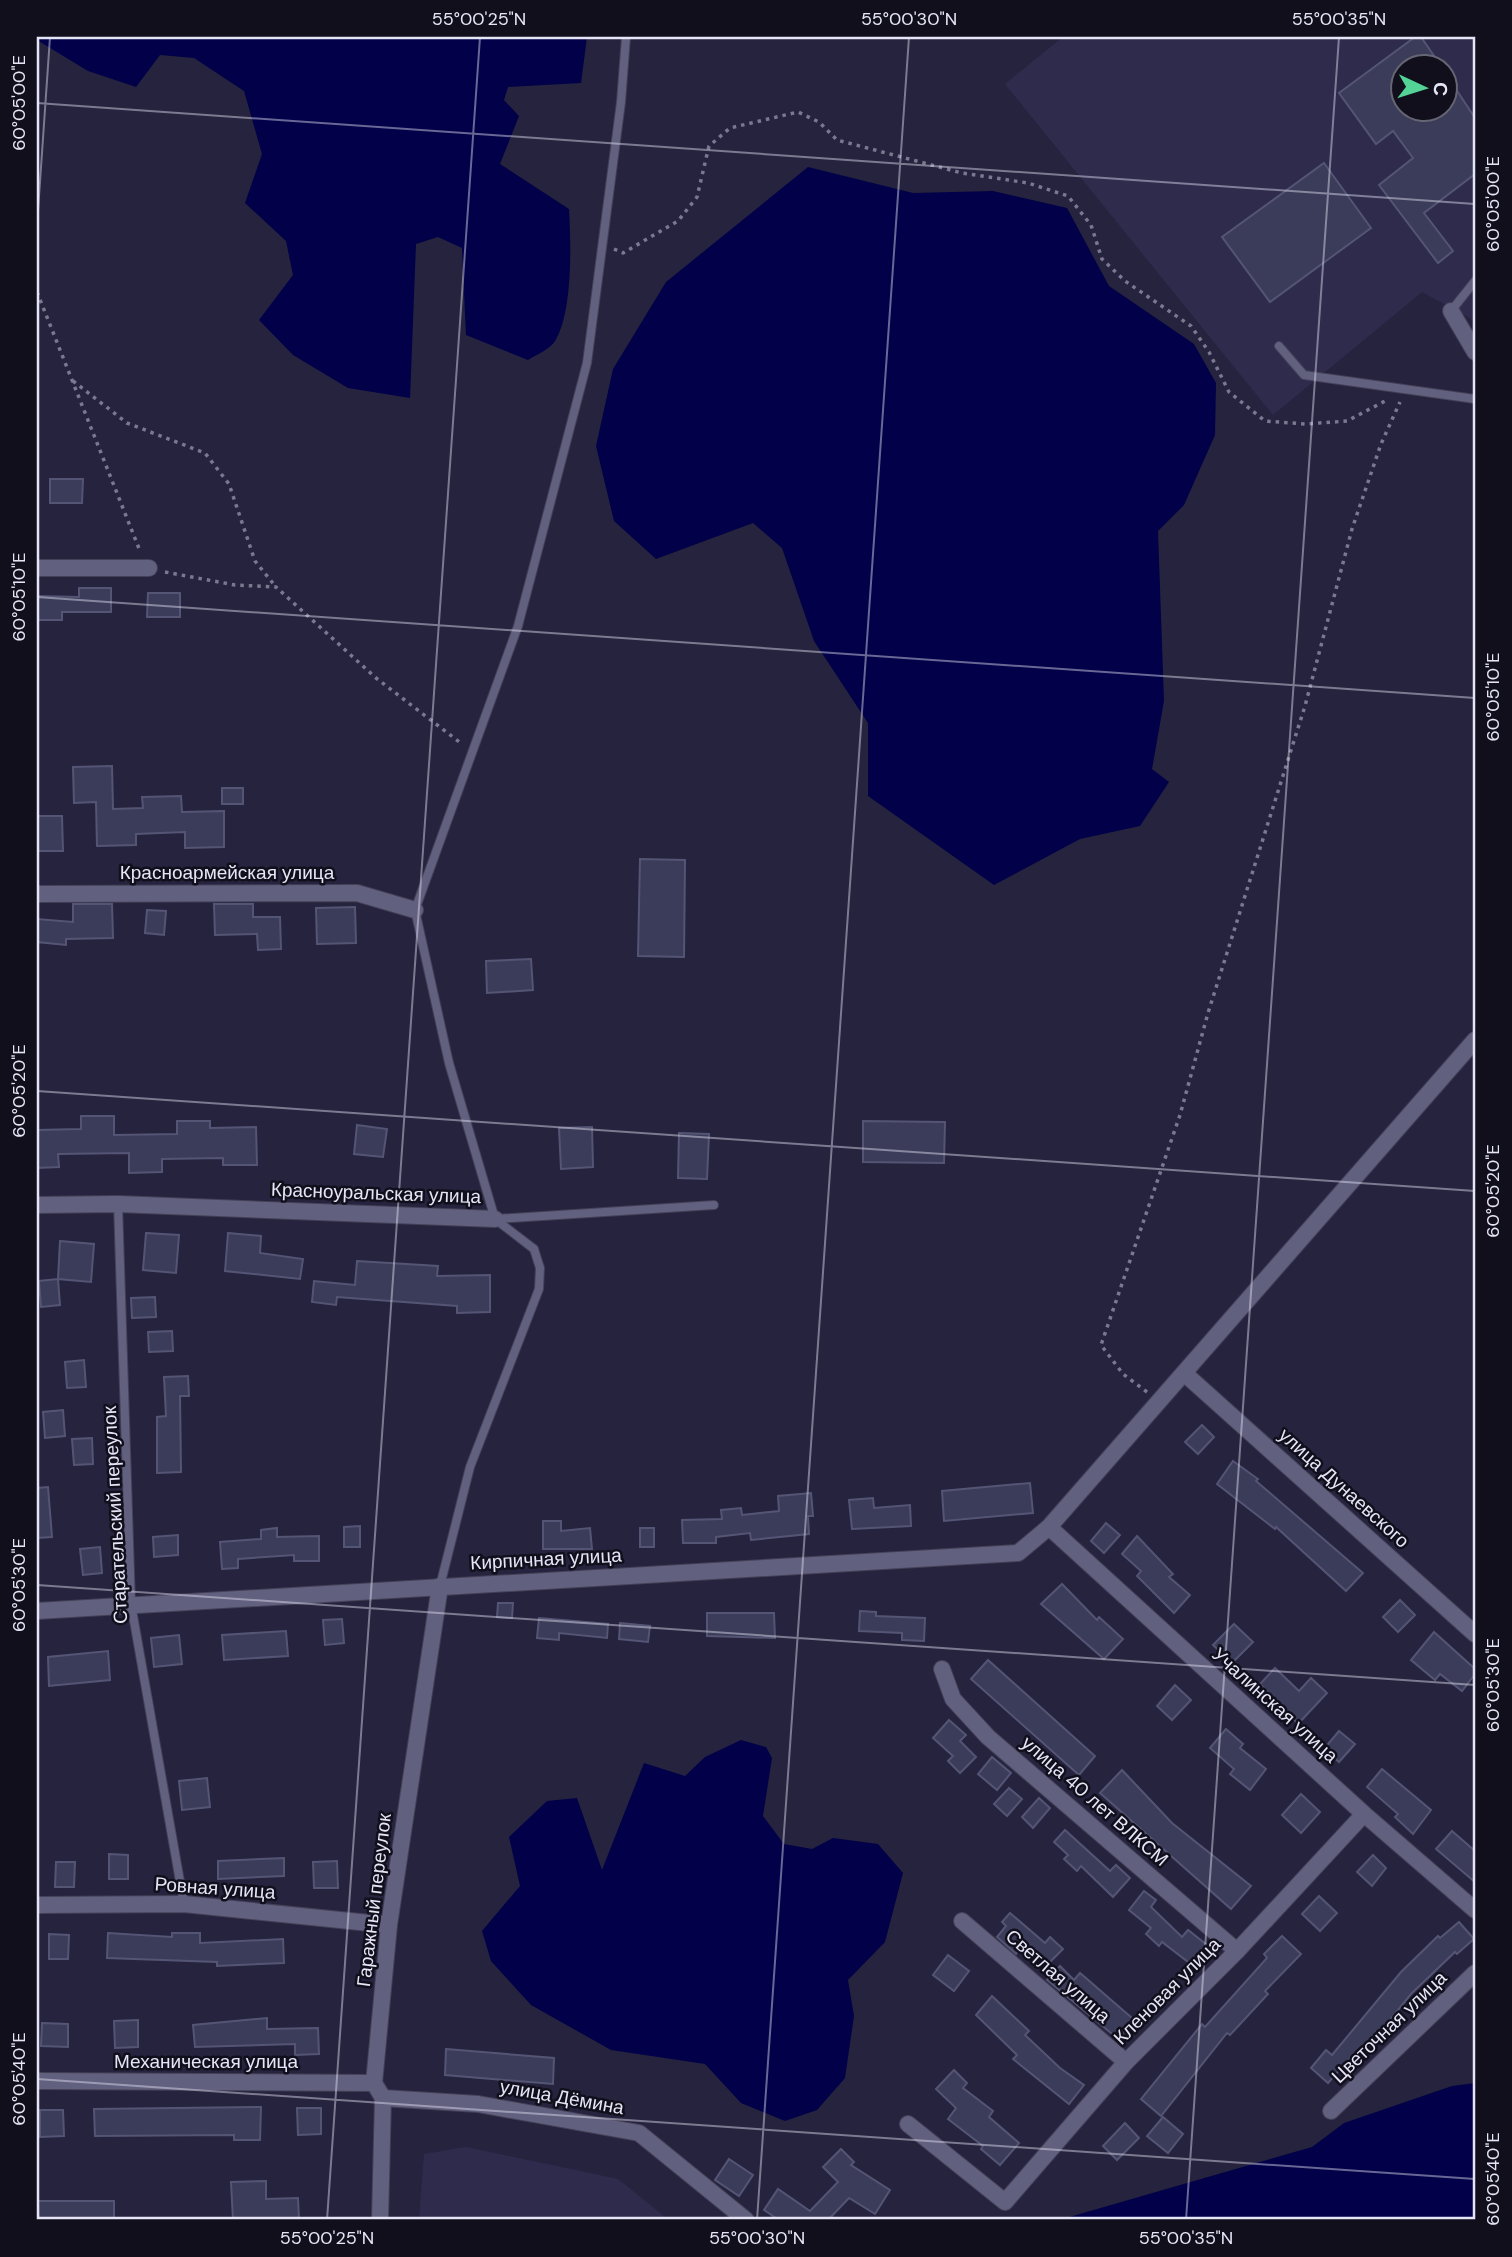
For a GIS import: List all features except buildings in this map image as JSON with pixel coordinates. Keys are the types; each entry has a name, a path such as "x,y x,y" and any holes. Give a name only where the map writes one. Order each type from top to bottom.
{"street":[{"path":"1451,312 1475,352"},
{"path":"37,568 149,568"},
{"name":"Красноармейская улица","path":"37,894 357,893 415,910"},
{"name":"Кирпичная улица","path":"37,1611 1018,1553 1049,1528 1475,1040"},
{"name":"Красноуральская улица","path":"37,1205 118,1204 495,1219"},
{"name":"улица Дунаевского","path":"1184,1373 1475,1634"},
{"name":"Учалинская улица","path":"1049,1528 1364,1814 1475,1910"},
{"name":"Гаражный переулок","path":"374,2082 390,1925 440,1586"},
{"name":"улица 40 лет ВЛКСМ","path":"942,1669 953,1699 988,1737 1237,1951"},
{"name":"Кленовая улица","path":"908,2124 1005,2202 1126,2062 1237,1951 1364,1814"},
{"name":"Ровная улица","path":"37,1905 184,1904 390,1925"},
{"name":"Светлая улица","path":"962,1922 1126,2062"},
{"name":"Цветочная улица","path":"1331,2111 1475,1973"},
{"name":"Механическая улица","path":"37,2081 374,2082"},
{"path":"374,2082 383,2098 380,2220"},
{"name":"улица Дёмина","path":"383,2098 478,2104 639,2133 746,2220"}],"lane":[{"path":"440,1586 470,1467 539,1289 540,1268 534,1250 495,1219 449,1063 415,910 518,626 587,363 621,102 626,37"},
{"path":"1451,312 1475,281"},
{"path":"1279,346 1304,375 1475,399"},
{"name":"Старательский переулок","path":"118,1204 131,1604 184,1904"},
{"name":"Красноуральская улица","path":"495,1219 714,1205"}],"path":[{"path":"603,243 623,253 678,221 697,197 709,146 730,128 798,112 819,122 837,140 962,173 1028,183 1068,196 1091,225 1102,259 1125,281 1191,326 1209,352 1229,392 1265,421 1306,425 1347,421 1405,390"},
{"path":"37,292 125,517 149,568 235,585 276,587"},
{"path":"71,379 127,424 205,453 229,484 255,561 276,587 376,678 472,752"},
{"path":"1159,1401 1123,1374 1101,1345 1180,1115 1208,1013 1305,706 1352,529 1381,444 1405,390"}],"shaded area":[{"path":"37,37 587,37 581,83 508,87 504,100 519,116 500,164 569,209 568,295 561,328 555,341 528,360 466,335 462,248 438,237 416,244 410,398 348,388 293,355 259,320 293,275 286,241 245,203 262,154 244,91 194,58 160,55 136,87 88,71 37,40"},
{"path":"1063,37 1475,37 1475,325 1470,318 1422,292 1273,415 1005,84"},
{"path":"808,167 913,193 993,191 1067,208 1109,286 1194,344 1216,383 1215,435 1184,505 1158,531 1164,701 1152,769 1169,782 1140,826 1080,839 994,885 868,796 868,723 814,641 782,548 753,523 656,559 614,521 596,446 613,369 666,282"},
{"path":"741,1740 766,1747 772,1758 763,1816 784,1844 812,1849 833,1838 878,1844 903,1873 885,1942 848,1980 854,2016 845,2078 817,2110 785,2121 741,2103 705,2064 611,2050 531,2005 491,1961 482,1931 520,1886 509,1837 547,1801 577,1798 602,1870 644,1763 685,1776 705,1757"},
{"path":"1475,2083 1475,2220 1059,2220 1312,2147 1344,2123 1452,2086"},
{"path":"466,2147 618,2179 669,2220 419,2220 424,2154"}]}
